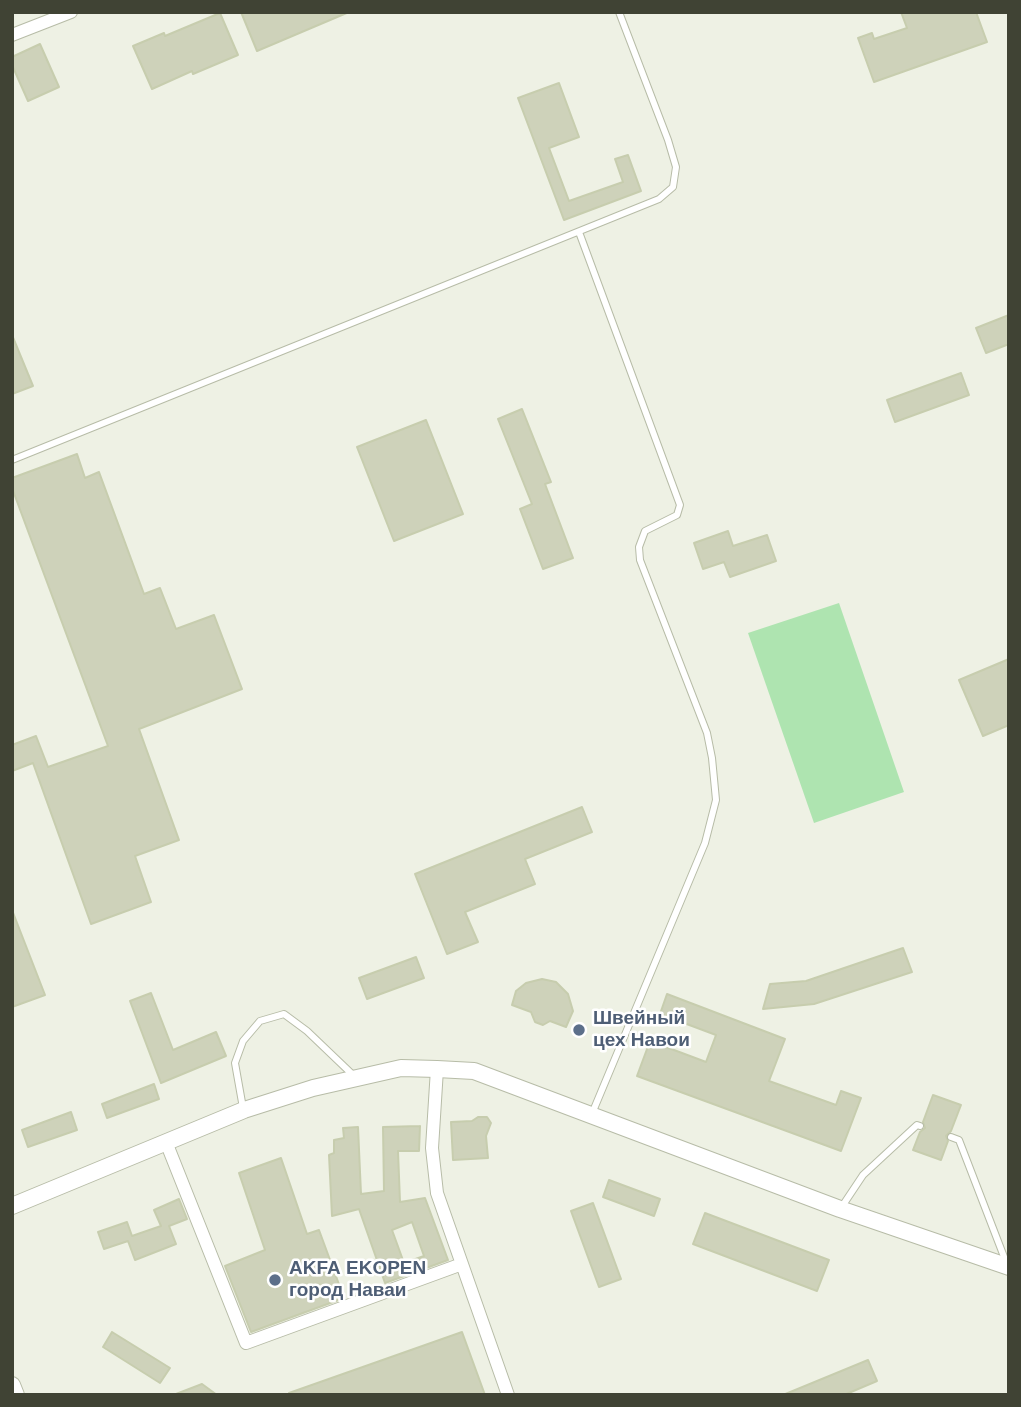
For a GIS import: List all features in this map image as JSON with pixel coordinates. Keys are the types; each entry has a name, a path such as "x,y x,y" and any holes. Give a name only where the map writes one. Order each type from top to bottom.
{"street":[{"path":"12,35 71,12"},
{"path":"12,1206 244,1110 354,1077 401,1068 474,1071 840,1209 1008,1267"},
{"path":"437,1069 432,1148 437,1193 509,1395"},
{"path":"166,1142 246,1343 462,1264"},
{"path":"12,1385 16,1395"}],"lane":[{"path":"12,460 659,200 673,187 676,167 619,12"},
{"path":"579,232 680,505 677,515 645,531 639,547 640,560 706,733 712,758 716,800 705,843 591,1116"},
{"path":"244,1110 235,1063 243,1041 260,1021 284,1014 307,1031 354,1077"},
{"path":"840,1209 863,1175 917,1125 920,1126"},
{"path":"951,1137 959,1140 1008,1267"}],"green space":[{"path":"839,603 904,792 814,823 748,633"}],"building":[{"path":"241,12 349,12 257,51"},
{"path":"901,12 976,12 987,42 874,82 858,38 872,33 874,39 907,28"},
{"path":"220,13 238,55 152,89 133,46"},
{"path":"40,44 59,87 28,101 12,65 12,57"},
{"path":"559,83 579,137 549,148 569,201 623,182 615,159 628,155 641,191 564,220 518,98"},
{"path":"1009,315 1009,344 986,353 976,328"},
{"path":"12,335 33,386 12,394"},
{"path":"961,373 969,395 895,422 887,400"},
{"path":"522,409 551,482 545,484 573,558 543,569 520,509 532,504 498,419"},
{"path":"426,420 463,514 394,541 357,447"},
{"path":"77,454 85,478 99,472 144,594 160,588 176,629 214,615 242,689 139,729 179,840 135,856 151,902 91,924 33,763 12,771 12,745 36,736 48,767 108,746 12,488 12,478"},
{"path":"728,531 733,546 767,535 776,561 730,577 724,562 703,569 694,543"},
{"path":"1009,659 1009,725 983,736 959,680"},
{"path":"582,807 592,832 525,859 535,884 465,912 478,942 447,954 415,874"},
{"path":"12,910 45,995 12,1007"},
{"path":"903,948 912,972 814,1004 763,1009 770,984 806,981"},
{"path":"416,957 424,978 367,999 359,978"},
{"path":"542,979 556,982 568,994 573,1011 566,1027 550,1021 543,1025 535,1022 531,1012 512,1005 516,991 526,983"},
{"path":"151,993 173,1050 216,1032 226,1056 161,1083 130,1001"},
{"path":"667,994 785,1039 769,1081 836,1105 841,1091 861,1098 841,1151 637,1076 650,1041 706,1062 716,1035 660,1014"},
{"path":"154,1084 159,1099 107,1118 102,1104"},
{"path":"933,1095 961,1105 951,1131 946,1136 948,1141 941,1160 913,1150 920,1132 925,1128 923,1122"},
{"path":"71,1112 77,1130 28,1147 22,1130"},
{"path":"478,1117 487,1117 491,1123 486,1136 488,1158 453,1160 451,1122 472,1121"},
{"path":"420,1126 419,1151 398,1151 400,1202 425,1198 448,1260 385,1283 359,1209 332,1216 329,1155 334,1153 334,1140 344,1138 343,1128 358,1127 361,1194 384,1191 383,1127","holes":["412,1222 424,1256 404,1263 392,1230"]},
{"path":"281,1158 307,1234 319,1230 344,1298 251,1332 225,1266 265,1250 239,1173"},
{"path":"609,1180 660,1199 654,1216 603,1197"},
{"path":"179,1199 187,1219 169,1226 176,1244 135,1260 128,1241 104,1249 98,1232 127,1222 132,1236 161,1226 154,1210"},
{"path":"593,1203 621,1279 599,1287 571,1211"},
{"path":"705,1213 829,1260 817,1291 693,1244"},
{"path":"112,1332 170,1368 160,1383 103,1347"},
{"path":"462,1332 485,1395 289,1395 289,1393"},
{"path":"868,1360 877,1381 844,1395 783,1395"},
{"path":"202,1384 217,1395 176,1395 176,1394"}],"place":[{"name":"Швейный цех Навои","path":"579,1030"},
{"name":"AKFA EKOPEN город Наваи","path":"275,1280"}]}
